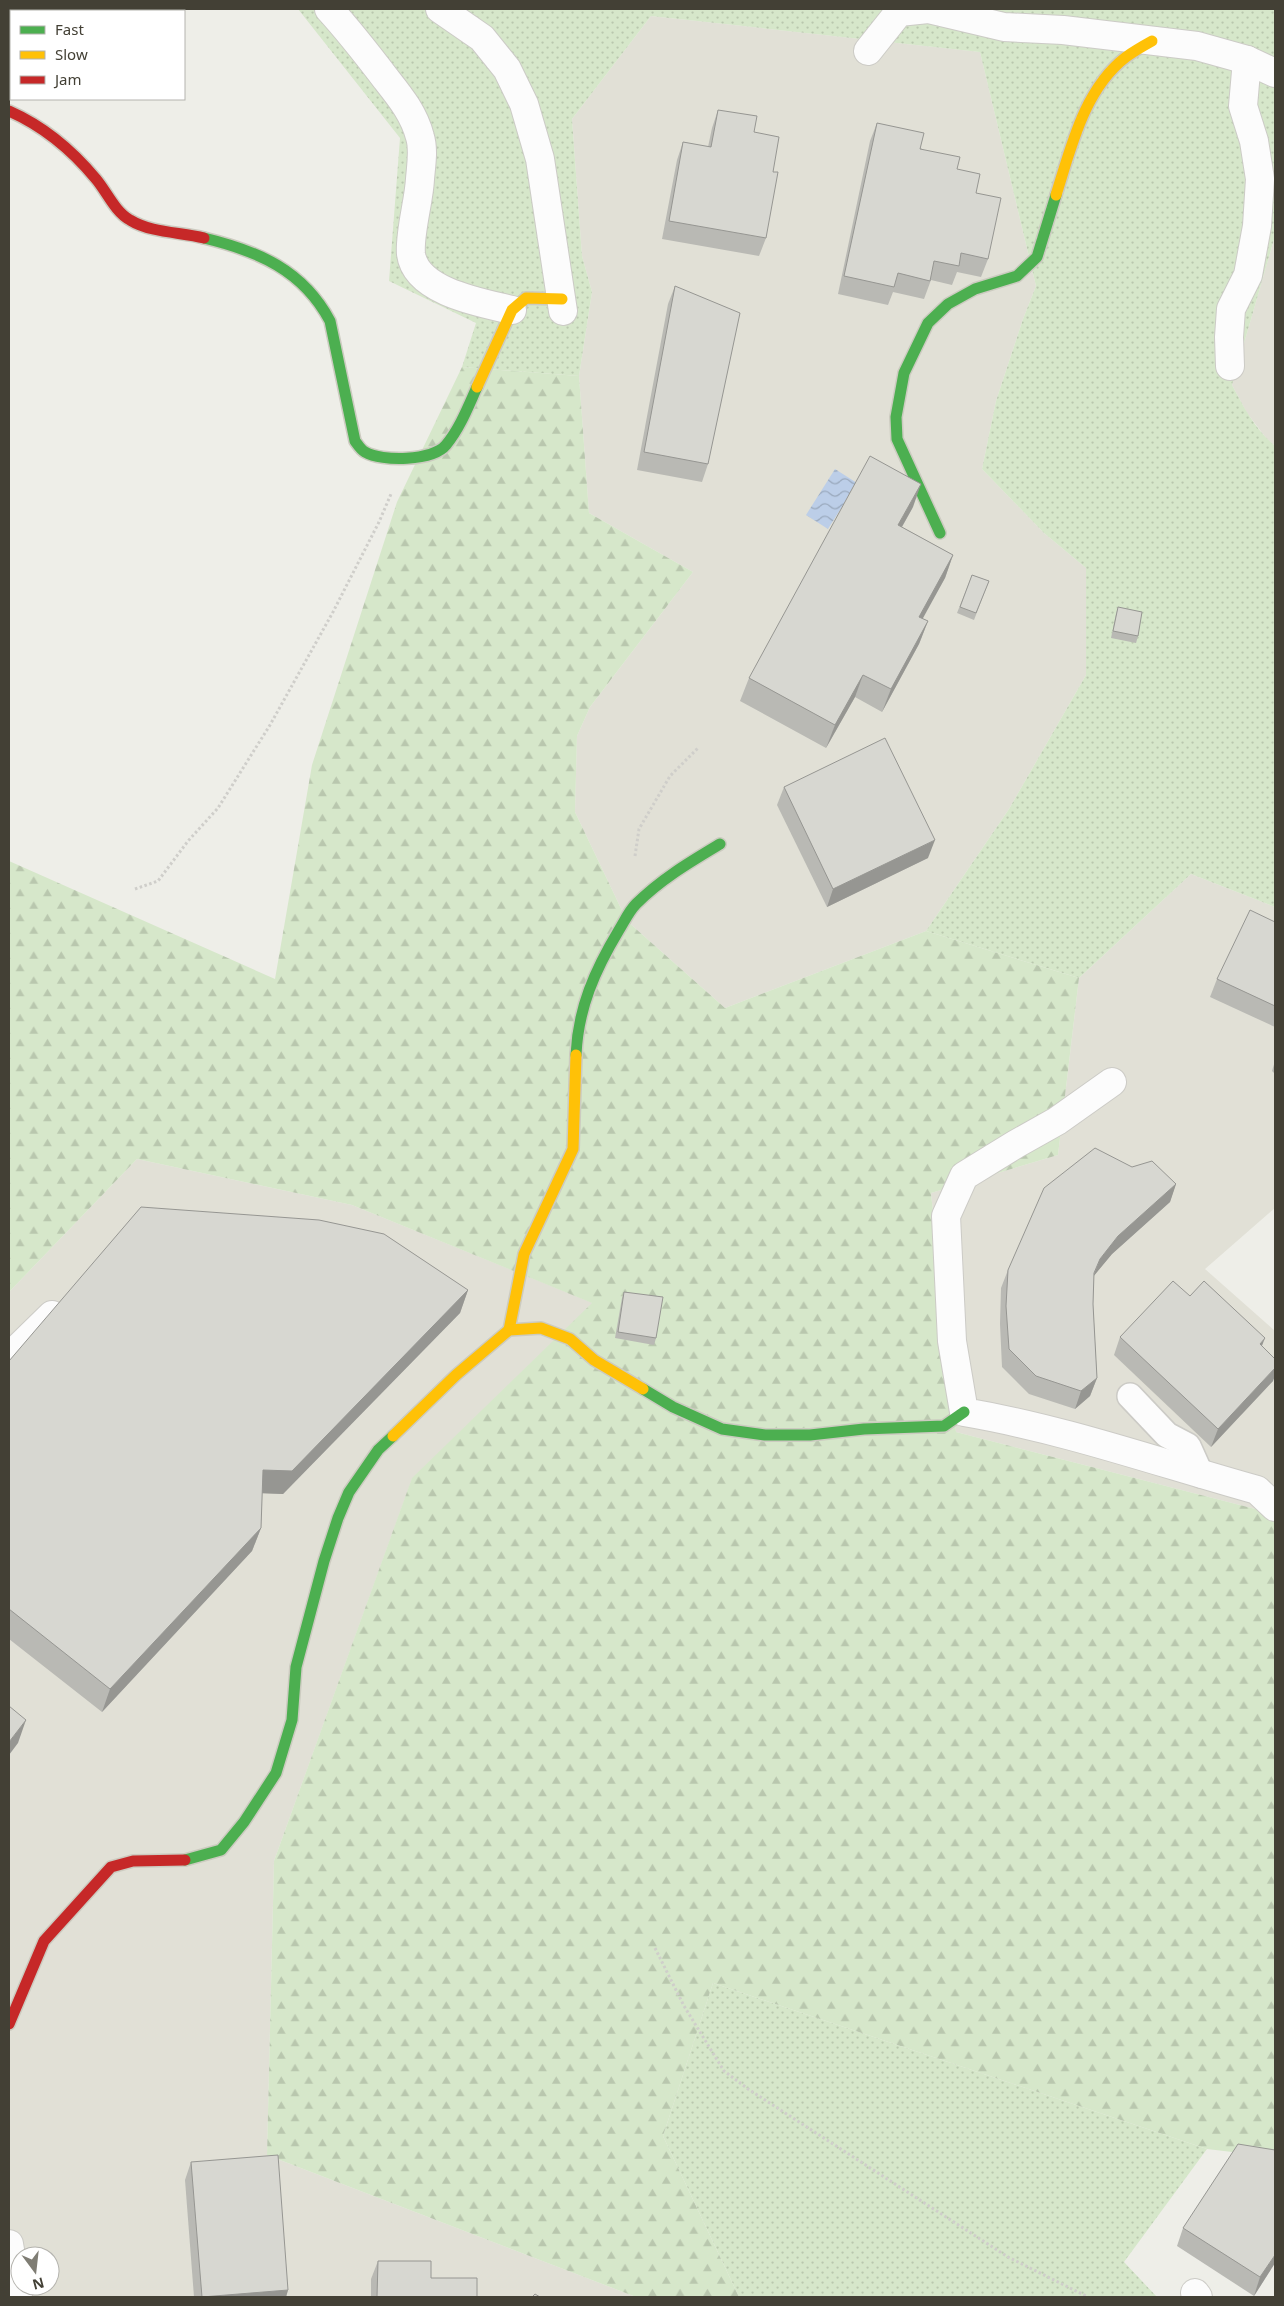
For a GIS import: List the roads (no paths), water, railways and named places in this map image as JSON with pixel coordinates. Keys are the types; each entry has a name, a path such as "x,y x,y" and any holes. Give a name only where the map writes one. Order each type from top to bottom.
{"street":[{"path":"329,9 364,47 401,96 413,116 421,140 420,186 411,254 417,270 440,288 462,300 512,310"},
{"path":"9,111 44,132 78,158 105,189 120,212 134,222 205,238 247,251 279,267 308,287 323,305 330,321 355,441 364,452 384,459 427,456 445,447 460,424 512,310 526,298 562,305 540,158 524,104 507,69 482,38 440,9"},
{"path":"868,51 899,12 928,9 1004,27 1063,30 1197,46 1247,60 1275,73"},
{"path":"940,533 897,439 896,418 904,373 928,323 948,304 975,288 1017,276 1037,257 1077,130 1098,88 1125,58 1152,41"},
{"path":"1230,366 1228,337 1231,309 1248,275 1256,226 1260,179 1254,141 1243,106 1247,60"},
{"path":"509,1330 524,1254 573,1149 577,1031 585,997 605,954 634,906 670,874 720,844"},
{"path":"964,1412 952,1341 946,1216 964,1176 1057,1121 1112,1082"},
{"path":"9,1357 52,1315"},
{"path":"9,2024 44,1941 111,1867 133,1861 188,1860 221,1850 244,1822 276,1773 292,1720 296,1666 324,1561 338,1518 350,1492 378,1450 456,1375 509,1330 541,1328 570,1340 594,1360 673,1407 722,1429 765,1435 810,1435 864,1429 906,1429 944,1426 964,1412 1037,1427 1257,1490 1275,1507"},
{"path":"9,2244 18,2297"}],"lane":[{"path":"1130,1396 1167,1436 1188,1446 1201,1475"}],"water":[{"path":"835,469 857,483 828,529 806,515"}]}
